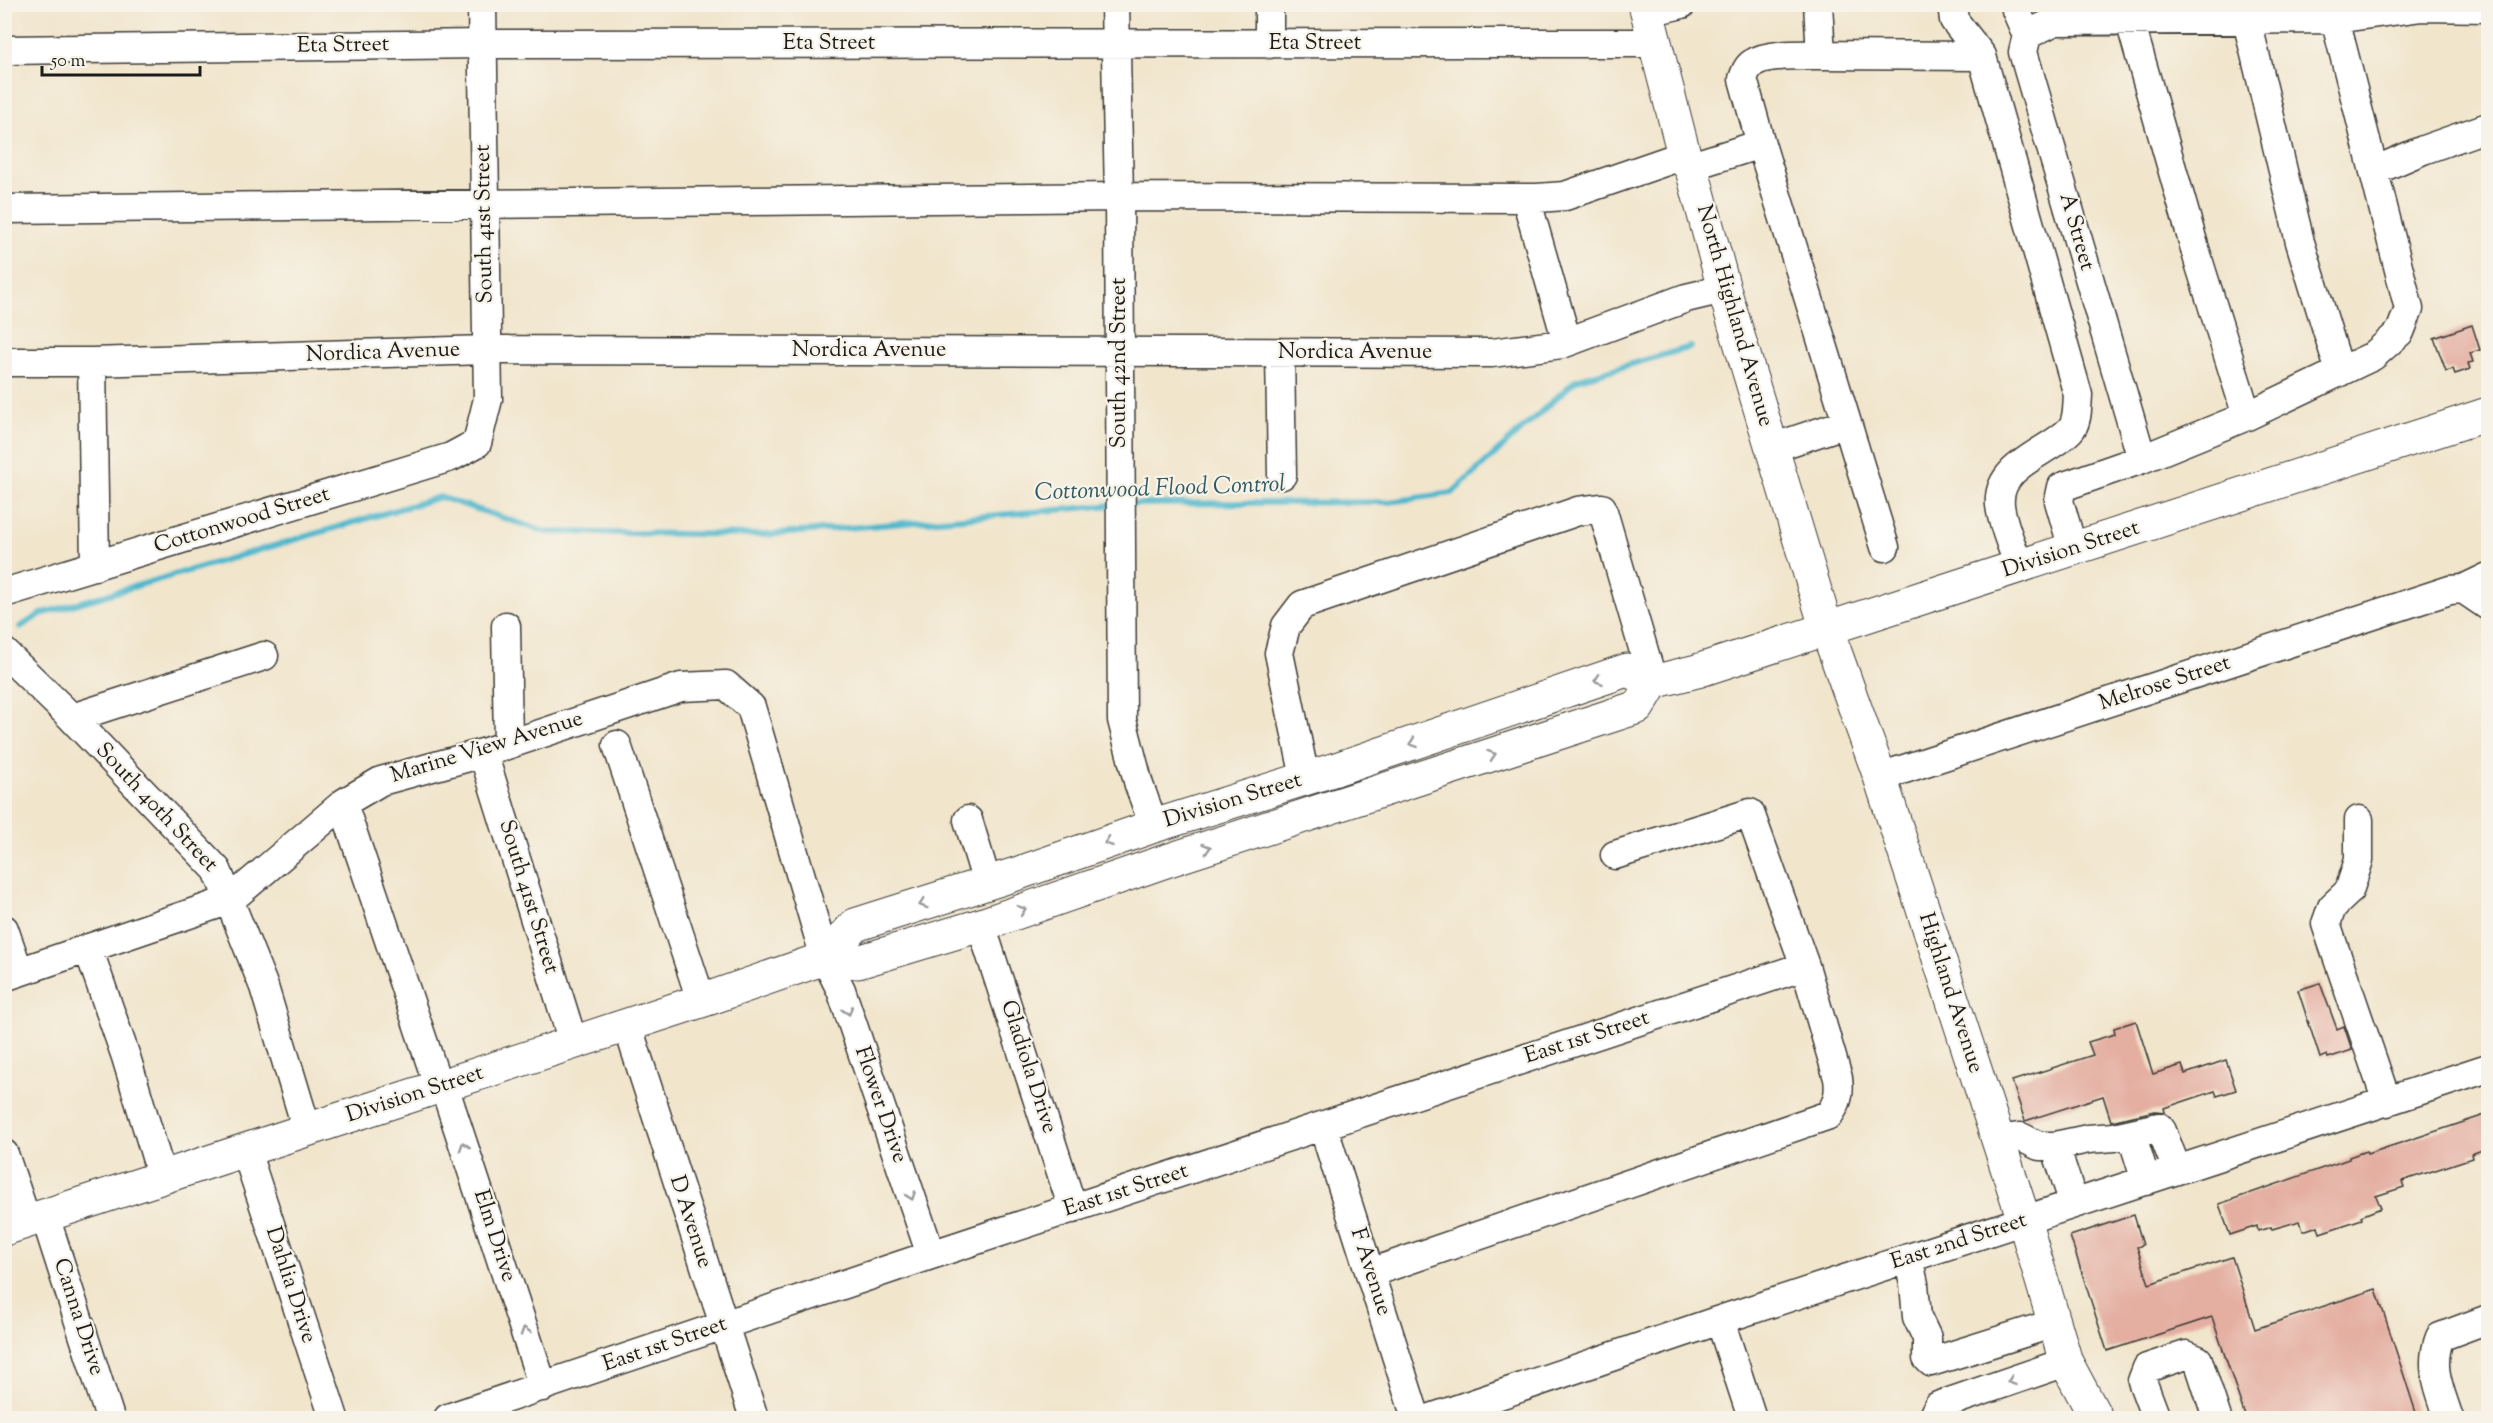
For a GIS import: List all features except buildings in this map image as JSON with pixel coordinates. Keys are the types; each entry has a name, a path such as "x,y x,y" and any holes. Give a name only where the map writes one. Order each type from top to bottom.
{"main road":[{"name":"North Highland Avenue","path":"1649,20 1724,289 1826,627"},
{"name":"Division Street","path":"825,958 855,925 1627,670 1653,682 1697,671 1826,627 2019,567 2488,414"},
{"name":"Highland Avenue","path":"1826,627 1880,777 2024,1220 2066,1362 2096,1419"},
{"name":"Division Street","path":"26,1222 442,1087 825,958 858,962 981,925 1163,862 1638,707 1653,682"},
{"name":"Highland Avenue","path":"2066,1362 2069,1419"}],"street":[{"name":"South 41st Street","path":"477,443 488,399 482,4"},
{"name":"South 42nd Street","path":"1115,4 1119,197 1122,720 1139,785 1154,826"},
{"path":"1269,4 1269,44"},
{"name":"Eta Street","path":"4,50 483,44 1269,44 1649,20 1682,4"},
{"path":"1818,4 1821,55"},
{"path":"1952,4 1954,20 1982,56 2078,395 2076,419 2071,430 2016,469 2000,493 2000,506 2019,567"},
{"path":"2016,4 2016,10 2027,35 2055,21 2127,13 2334,12 2422,7 2488,8"},
{"path":"2245,12 2300,242 2340,372"},
{"path":"2073,549 2059,501 2062,487 2142,459 2247,416 2373,356 2400,332 2409,309 2334,12"},
{"path":"2127,13 2247,416"},
{"name":"A Street","path":"2027,35 2024,52 2142,459"},
{"path":"1885,547 1743,79 1746,70 1753,63 1766,57 1982,56"},
{"path":"2374,171 2423,150 2488,127"},
{"path":"4,209 1119,197 1526,198 1565,196 1687,161 1761,144"},
{"path":"1526,198 1567,342"},
{"name":"Nordica Avenue","path":"4,362 92,362 486,350 1492,353 1567,342 1686,298 1724,289"},
{"path":"1280,353 1282,476"},
{"path":"92,362 94,566"},
{"path":"1772,448 1847,423"},
{"name":"Cottonwood Street","path":"4,593 451,457 477,443"},
{"path":"1305,778 1279,653 1286,626 1302,605 1578,511 1602,508 1653,682"},
{"path":"2467,586 2488,606"},
{"name":"Melrose Street","path":"1880,777 2467,586"},
{"name":"South 41st Street","path":"506,626 495,748 573,1042"},
{"name":"South 40th Street","path":"4,652 72,718 217,870 264,987 307,1130"},
{"path":"72,718 264,656"},
{"name":"Marine View Avenue","path":"12,975 230,900 343,804 381,781 495,748 681,687 726,685 750,707 825,958"},
{"path":"617,745 702,1000"},
{"name":"Elm Drive","path":"343,804 442,1087 543,1387"},
{"path":"1370,1274 1829,1115 1837,1104 1838,1078 1805,966 1750,813 1615,855"},
{"path":"968,820 987,883"},
{"path":"2359,820 2359,860 2349,891 2332,907 2326,924 2387,1102"},
{"name":"Gladiola Drive","path":"981,925 1073,1209"},
{"path":"4,928 12,975"},
{"path":"88,948 126,1057 162,1178"},
{"name":"Flower Drive","path":"825,958 841,990 931,1255"},
{"name":"East 1st Street","path":"448,1419 931,1255 1805,966"},
{"name":"D Avenue","path":"627,1024 754,1419"},
{"name":"East 2nd Street","path":"1431,1419 1720,1320 2488,1068"},
{"name":"F Avenue","path":"1323,1126 1416,1419"},
{"path":"1997,1140 2020,1137 2038,1146 2055,1146 2159,1127 2177,1170"},
{"path":"2131,1133 2146,1181"},
{"path":"2055,1146 2074,1204"},
{"name":"Dahlia Drive","path":"246,1151 334,1419"},
{"name":"Canna Drive","path":"4,1154 26,1222 110,1419"},
{"path":"1908,1258 1914,1284 1917,1317 1927,1338 1927,1358 1931,1362 2055,1323"},
{"path":"2449,1419 2435,1375 2434,1351 2440,1337 2488,1319"},
{"path":"1720,1320 1752,1419"},
{"path":"2156,1419 2142,1381 2147,1368 2186,1355 2198,1360 2217,1419"},
{"path":"1932,1419 1938,1406 2066,1362"}],"waterway":[{"name":"Cottonwood Flood Control","path":"1129,504 1389,502 1452,493 1576,380 1691,347"},
{"name":"Cottonwood Flood Control","path":"20,627 41,614 440,497 546,532 765,535 1113,505"}]}
